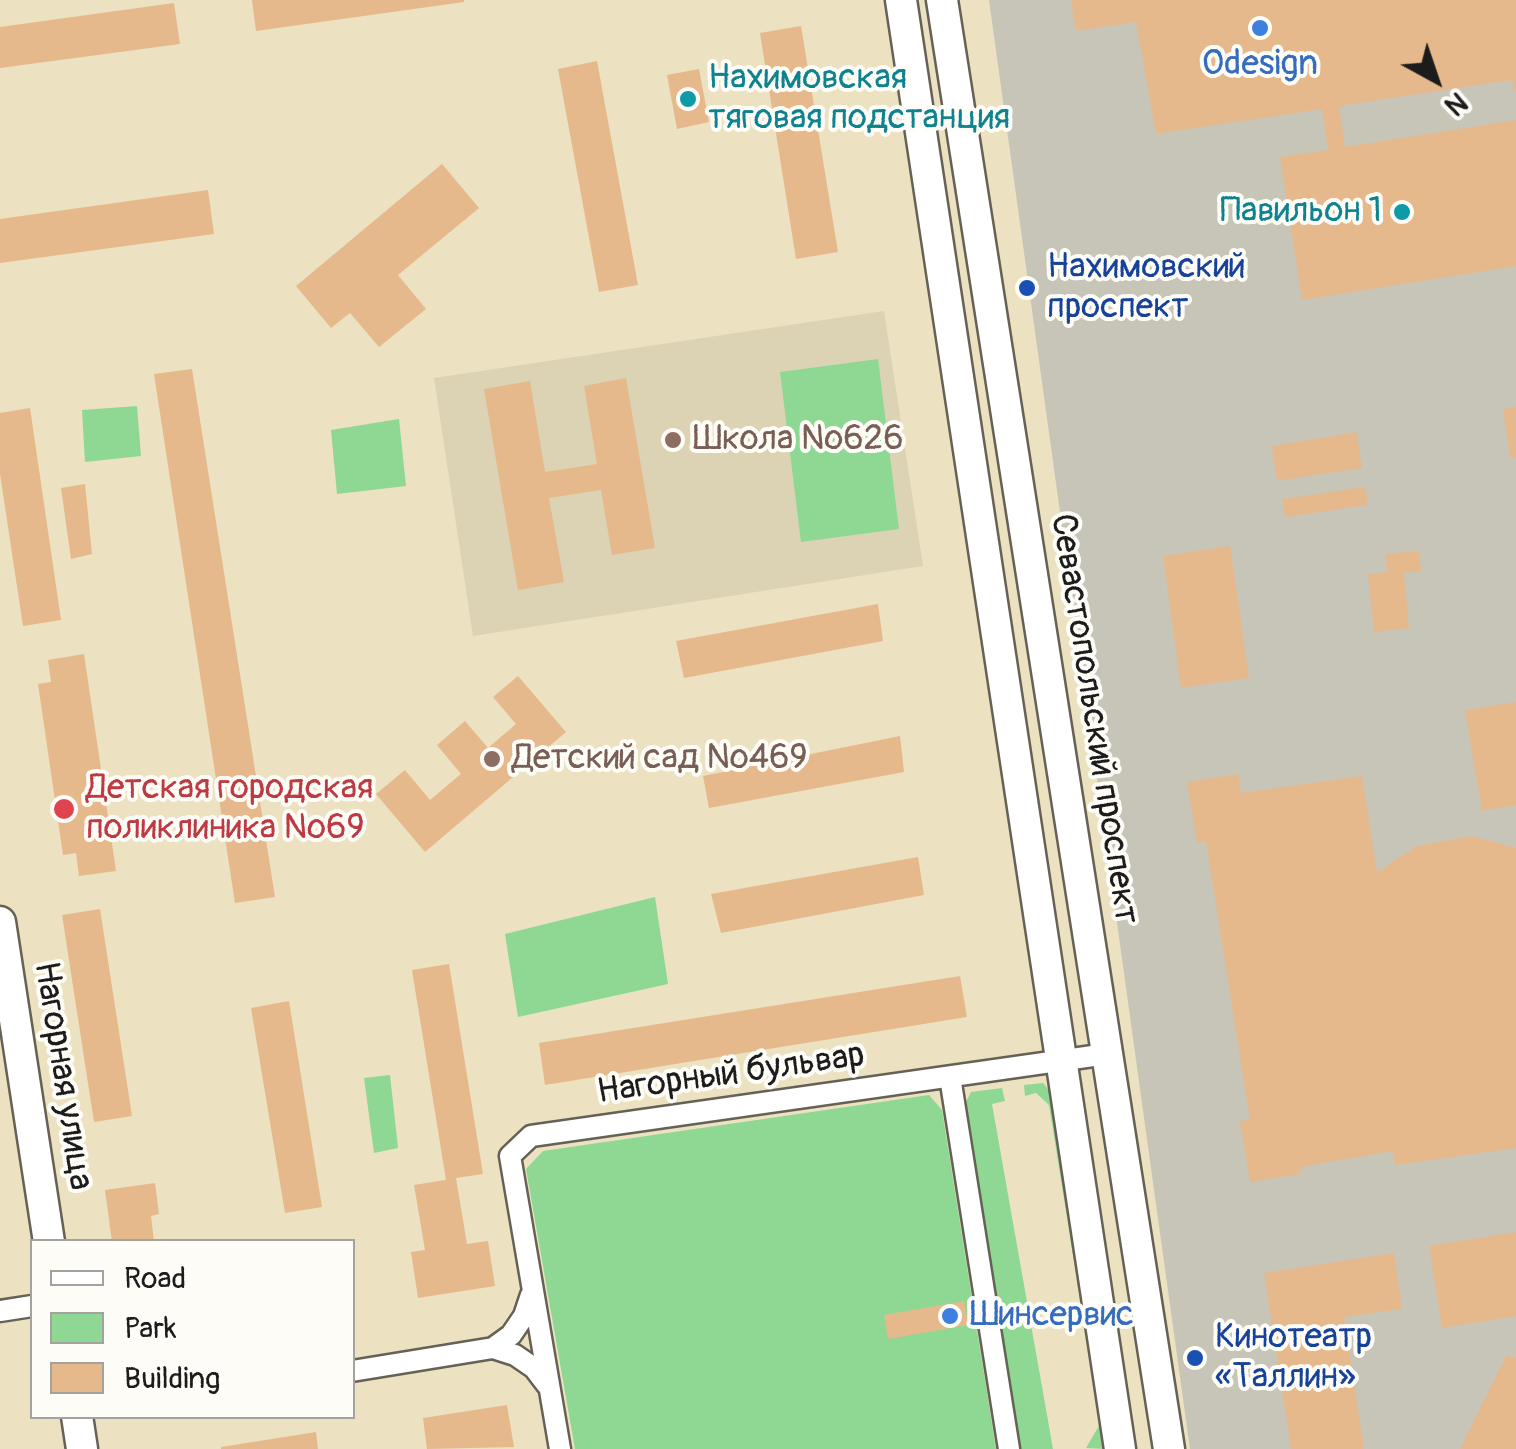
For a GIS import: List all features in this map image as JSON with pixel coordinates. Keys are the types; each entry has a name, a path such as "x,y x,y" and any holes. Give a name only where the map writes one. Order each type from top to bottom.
{"main road":[{"path":"901,0 1120,1449"},
{"name":"Севастопольский проспект","path":"942,0 1169,1449"},
{"name":"Нагорная улица","path":"0,922 50,1239"},
{"path":"77,1419 82,1449"}],"street":[{"name":"Нагорный бульвар","path":"560,1449 510,1156 531,1136 1107,1054"},
{"path":"950,1076 1009,1449"},
{"path":"492,1348 511,1334 524,1316 531,1294"},
{"path":"0,1312 30,1306"},
{"path":"355,1371 492,1348 515,1355 534,1368 548,1387"}],"shaded area":[{"path":"989,0 1516,0 1516,1449 1190,1449"},
{"name":"Школа №626","path":"884,311 923,566 473,636 434,378"}],"green space":[{"path":"878,359 899,529 801,542 780,372"},
{"path":"137,406 141,456 85,462 82,410"},
{"path":"399,419 406,486 337,494 331,430"},
{"path":"655,897 668,984 518,1017 505,934"},
{"path":"390,1075 398,1148 374,1153 364,1078"},
{"path":"1043,1083 1049,1090 1110,1447 1107,1449 1086,1448 1100,1424 1049,1105 1036,1093 1025,1096 1024,1085"},
{"path":"1002,1088 1005,1101 992,1104 1053,1449 1019,1449 966,1102 971,1092"},
{"path":"929,1095 942,1110 996,1449 575,1449 526,1169 543,1151"}],"building":[{"path":"252,0 464,0 464,2 256,31"},
{"path":"1071,0 1516,0 1516,94 1512,80 1339,106 1345,147 1516,120 1516,266 1302,300 1280,157 1328,150 1322,109 1156,134 1136,22 1076,31"},
{"path":"174,3 180,44 0,68 0,27"},
{"path":"801,26 838,252 796,259 760,33"},
{"path":"597,61 638,285 599,292 558,69"},
{"name":"Нахимовская тяговая подстанция","path":"699,69 709,122 677,129 667,75"},
{"path":"442,164 479,208 398,275 426,309 379,347 350,313 331,328 296,286"},
{"path":"208,190 214,234 0,263 0,219"},
{"path":"192,369 275,897 235,903 154,374"},
{"path":"626,378 655,548 612,555 601,490 549,498 564,582 518,590 484,389 530,381 545,472 597,464 584,386"},
{"path":"1516,407 1516,457 1510,458 1503,409"},
{"path":"30,408 61,620 23,626 0,474 0,413"},
{"path":"1357,432 1362,468 1277,481 1272,446"},
{"path":"85,484 92,554 71,559 61,488"},
{"path":"1365,487 1368,505 1285,517 1282,499"},
{"path":"1230,546 1249,678 1181,688 1163,556"},
{"path":"1419,551 1421,571 1404,573 1409,628 1374,632 1368,574 1387,572 1386,554"},
{"path":"878,604 883,641 684,678 676,641"},
{"path":"84,654 116,871 79,876 76,853 63,855 38,684 51,682 48,660"},
{"name":"Детский сад №469","path":"518,676 566,732 425,852 376,794 405,770 430,800 461,774 437,745 465,721 488,748 516,724 493,697"},
{"path":"1516,702 1516,805 1482,811 1465,710"},
{"path":"900,736 904,772 709,808 703,776"},
{"path":"1238,774 1241,793 1362,776 1377,872 1417,846 1472,836 1516,848 1516,1148 1395,1165 1393,1151 1300,1167 1301,1174 1250,1182 1240,1121 1250,1120 1206,842 1197,843 1187,782"},
{"path":"918,857 924,895 721,933 711,894"},
{"path":"100,909 132,1116 94,1122 62,915"},
{"path":"449,964 483,1174 456,1178 467,1244 488,1241 495,1286 418,1298 411,1252 425,1250 414,1185 446,1180 412,970"},
{"path":"960,976 967,1017 545,1085 539,1043"},
{"path":"289,1001 322,1207 285,1213 251,1008"},
{"path":"155,1183 159,1214 151,1216 154,1239 112,1239 105,1190"},
{"path":"1516,1232 1516,1316 1442,1328 1429,1246"},
{"path":"1394,1253 1402,1309 1344,1317 1364,1449 1291,1449 1264,1273"},
{"path":"964,1301 968,1325 888,1339 884,1315"},
{"path":"1507,1354 1516,1359 1516,1449 1460,1449"},
{"path":"507,1405 514,1447 427,1449 423,1418"},
{"path":"316,1432 318,1449 221,1449 221,1447"}],"place":[{"name":"Odesign","path":"1260,28"},
{"name":"Нахимовская тяговая подстанция","path":"688,99"},
{"name":"Павильон 1","path":"1402,212"},
{"name":"Нахимовский проспект","path":"1027,288"},
{"name":"Школа №626","path":"673,440"},
{"name":"Детский сад №469","path":"492,759"},
{"name":"Детская городская поликлиника №69","path":"64,809"},
{"name":"Шинсервис","path":"950,1316"},
{"name":"Кинотеатр «Таллин»","path":"1195,1358"}]}
